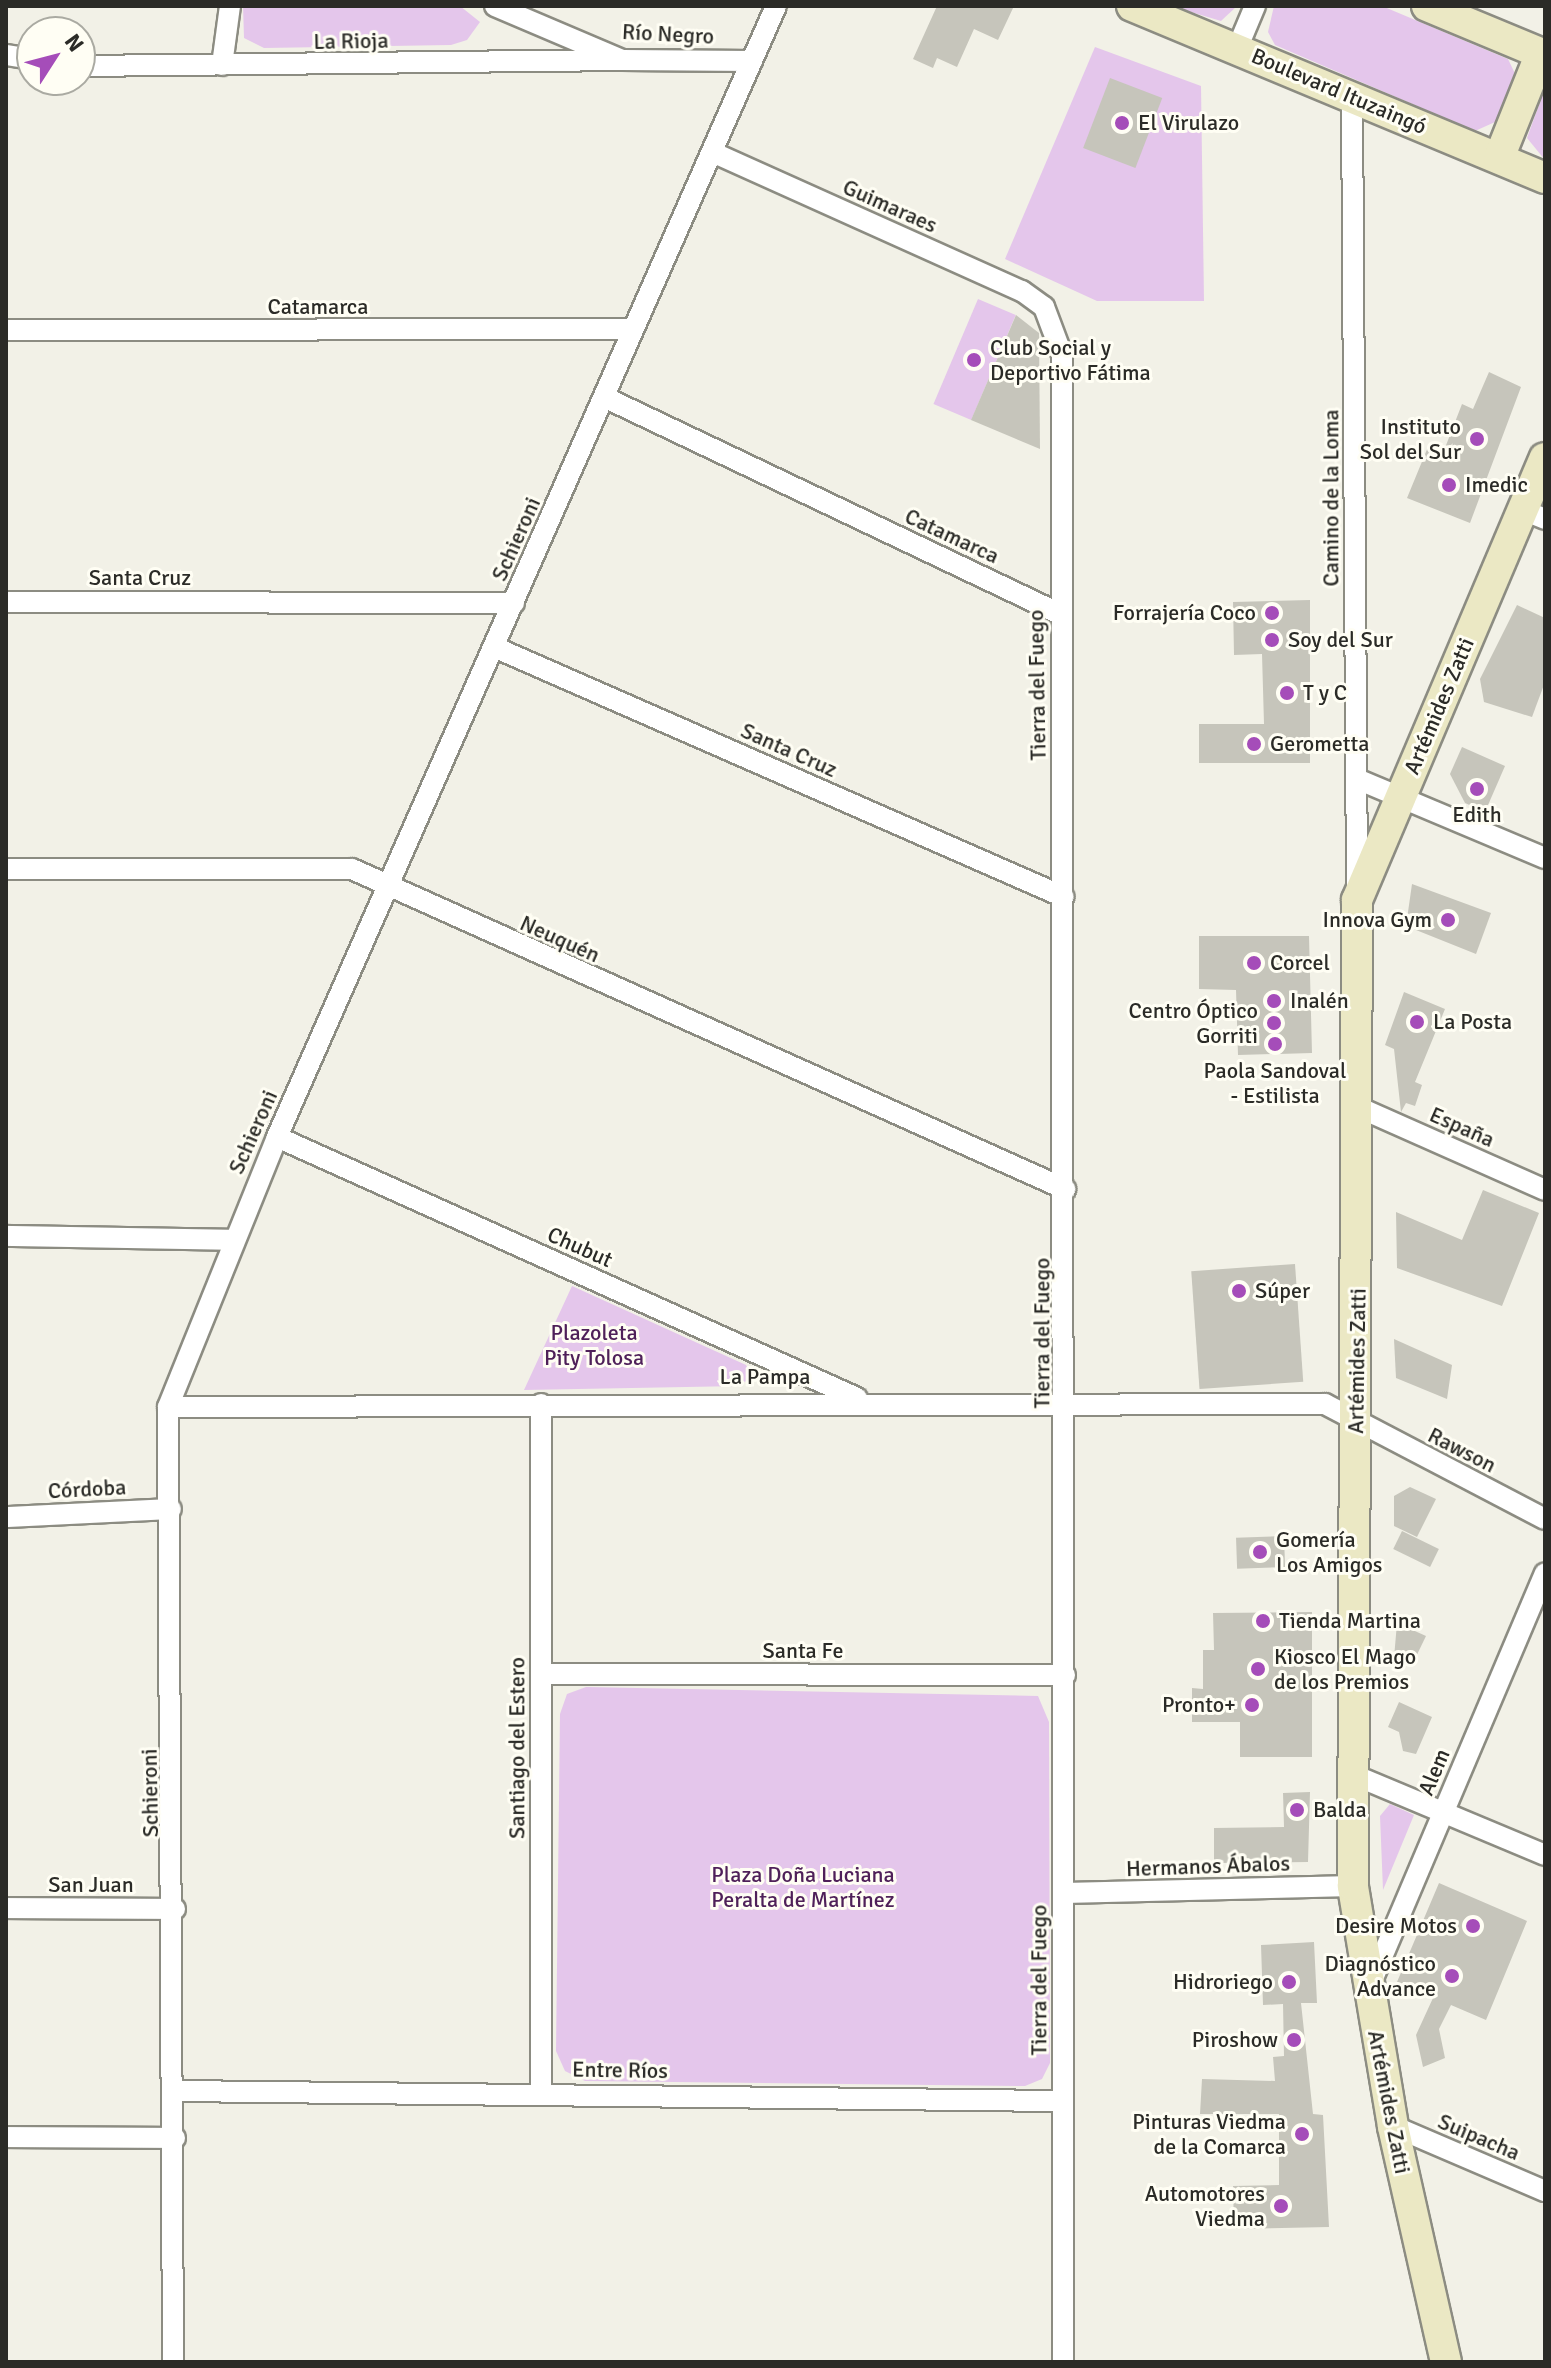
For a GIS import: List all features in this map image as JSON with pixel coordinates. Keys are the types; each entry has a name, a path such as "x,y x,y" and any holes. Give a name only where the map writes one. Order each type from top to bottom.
{"main road":[{"name":"Boulevard Ituzaingó","path":"1132,6 1545,178"},
{"path":"1427,6 1543,54 1499,158"},
{"name":"Artémides Zatti","path":"1446,2362 1427,2296 1393,2126 1368,1991 1353,1886 1360,1108 1357,900 1400,797 1534,515 1545,458"},
{"name":"Artémides Zatti","path":"1426,2362 1427,2296"}],"street":[{"path":"222,65 230,6"},
{"name":"Río Negro","path":"495,6 622,60 752,61"},
{"name":"Schieroni","path":"173,2362 176,2091 168,1407 232,1240 606,398 631,329 776,6"},
{"path":"1237,49 1255,6"},
{"name":"La Rioja","path":"96,66 622,60"},
{"name":"Camino de la Loma","path":"1352,96 1357,900"},
{"name":"Guimaraes","path":"712,152 1044,307"},
{"name":"Tierra del Fuego","path":"1044,307 1062,355 1060,614 1067,1406 1063,2362"},
{"name":"Catamarca","path":"6,330 631,329"},
{"name":"Catamarca","path":"606,398 1060,614"},
{"name":"Santa Cruz","path":"6,602 514,603"},
{"name":"Santa Cruz","path":"494,647 1064,897"},
{"path":"1357,779 1545,858"},
{"name":"Neuquén","path":"6,869 352,869 387,888 1065,1189"},
{"name":"España","path":"1360,1108 1545,1190"},
{"name":"Chubut","path":"277,1137 862,1401"},
{"path":"6,1236 232,1240"},
{"name":"La Pampa","path":"168,1407 862,1401 1067,1406 1325,1404 1357,1424"},
{"name":"Santiago del Estero","path":"541,1404 541,2093"},
{"name":"Rawson","path":"1357,1424 1545,1519"},
{"name":"Córdoba","path":"6,1517 171,1509"},
{"name":"Alem","path":"1368,1991 1545,1573"},
{"name":"Santa Fe","path":"542,1674 1065,1675"},
{"path":"1354,1775 1545,1855"},
{"name":"Hermanos Ábalos","path":"1064,1893 1353,1886"},
{"name":"San Juan","path":"6,1908 175,1909"},
{"name":"Entre Ríos","path":"176,2091 1063,2101"},
{"name":"Suipacha","path":"1393,2126 1545,2191"},
{"path":"6,2137 175,2138"}],"green space":[{"path":"243,6 460,6 480,22 467,40 451,45 264,48 244,38"},
{"path":"1171,6 1237,6 1221,21"},
{"path":"1274,6 1382,6 1508,59 1519,82 1504,118 1475,131 1275,45 1268,32"},
{"path":"1095,47 1201,86 1204,301 1097,301 1005,259"},
{"path":"1545,88 1545,160 1527,138"},
{"name":"Club Social y Deportivo Fátima","path":"978,299 1016,315 971,420 933,404"},
{"name":"Plazoleta Pity Tolosa","path":"572,1286 746,1365 752,1376 740,1386 524,1390"},
{"name":"Plaza Doña Luciana Peralta de Martínez","path":"586,1687 1038,1696 1049,1722 1050,2063 1042,2079 1025,2086 585,2081 565,2071 556,2051 560,1714 567,1694"},
{"path":"1390,1804 1414,1815 1383,1890 1380,1816"}],"building":[{"path":"937,6 1014,6 998,40 974,29 957,67 937,58 933,68 913,59"},
{"name":"El Virulazo","path":"1110,78 1162,98 1135,168 1083,148"},
{"path":"1016,315 1039,333 1040,449 971,420"},
{"path":"1489,372 1521,387 1470,523 1407,498 1428,447 1443,453 1462,404 1473,409"},
{"path":"1310,600 1310,763 1199,763 1199,724 1264,724 1262,654 1234,655 1233,602"},
{"path":"1517,605 1545,618 1545,682 1532,717 1484,702 1480,679"},
{"name":"Edith","path":"1462,747 1505,766 1485,812 1465,803 1450,774"},
{"name":"Innova Gym","path":"1412,884 1491,913 1476,954 1406,926"},
{"path":"1199,936 1309,936 1312,1053 1238,1055 1236,990 1199,989"},
{"path":"1404,992 1445,1009 1415,1082 1422,1085 1415,1106 1406,1103 1401,1112 1394,1049 1385,1045"},
{"path":"1483,1190 1539,1213 1502,1306 1397,1268 1396,1212 1462,1240"},
{"path":"1295,1264 1303,1382 1199,1389 1191,1271"},
{"path":"1394,1339 1452,1365 1447,1399 1396,1378"},
{"path":"1410,1487 1436,1499 1417,1537 1394,1526 1394,1496"},
{"path":"1402,1531 1439,1549 1430,1567 1393,1549"},
{"name":"Gomería Los Amigos","path":"1284,1536 1285,1567 1237,1569 1236,1538"},
{"path":"1312,1612 1312,1757 1240,1757 1240,1722 1192,1722 1192,1688 1203,1689 1203,1650 1214,1650 1213,1613"},
{"path":"1397,1623 1426,1636 1411,1667 1394,1658"},
{"path":"1399,1702 1432,1717 1416,1754 1403,1751 1399,1732 1388,1727"},
{"path":"1310,1792 1308,1862 1214,1863 1214,1828 1284,1827 1283,1793"},
{"path":"1439,1883 1527,1921 1486,2020 1451,2005 1439,2029 1445,2058 1423,2067 1416,2035 1433,1998 1397,1982"},
{"path":"1314,1942 1317,2003 1301,2003 1313,2114 1323,2115 1329,2227 1234,2229 1233,2186 1279,2185 1279,2114 1200,2114 1202,2079 1275,2081 1273,2057 1284,2056 1283,2004 1263,2005 1261,1945"}],"place":[{"name":"El Virulazo","path":"1122,123"},
{"name":"Club Social y Deportivo Fátima","path":"974,360"},
{"name":"Instituto Sol del Sur","path":"1477,439"},
{"name":"Imedic","path":"1449,485"},
{"name":"Forrajería Coco","path":"1272,613"},
{"name":"Soy del Sur","path":"1272,640"},
{"name":"T y C","path":"1287,693"},
{"name":"Gerometta","path":"1254,744"},
{"name":"Edith","path":"1477,789"},
{"name":"Innova Gym","path":"1448,920"},
{"name":"Corcel","path":"1254,963"},
{"name":"Inalén","path":"1274,1001"},
{"name":"La Posta","path":"1417,1022"},
{"name":"Centro Óptico Gorriti","path":"1274,1023"},
{"name":"Paola Sandoval - Estilista","path":"1275,1044"},
{"name":"Súper","path":"1239,1291"},
{"name":"Gomería Los Amigos","path":"1260,1552"},
{"name":"Tienda Martina","path":"1263,1621"},
{"name":"Kiosco El Mago de los Premios","path":"1258,1669"},
{"name":"Pronto+","path":"1252,1705"},
{"name":"Balda","path":"1297,1810"},
{"name":"Desire Motos","path":"1473,1926"},
{"name":"Diagnóstico Advance","path":"1452,1976"},
{"name":"Hidroriego","path":"1289,1982"},
{"name":"Piroshow","path":"1294,2040"},
{"name":"Pinturas Viedma de la Comarca","path":"1302,2134"},
{"name":"Automotores Viedma","path":"1281,2206"}]}
